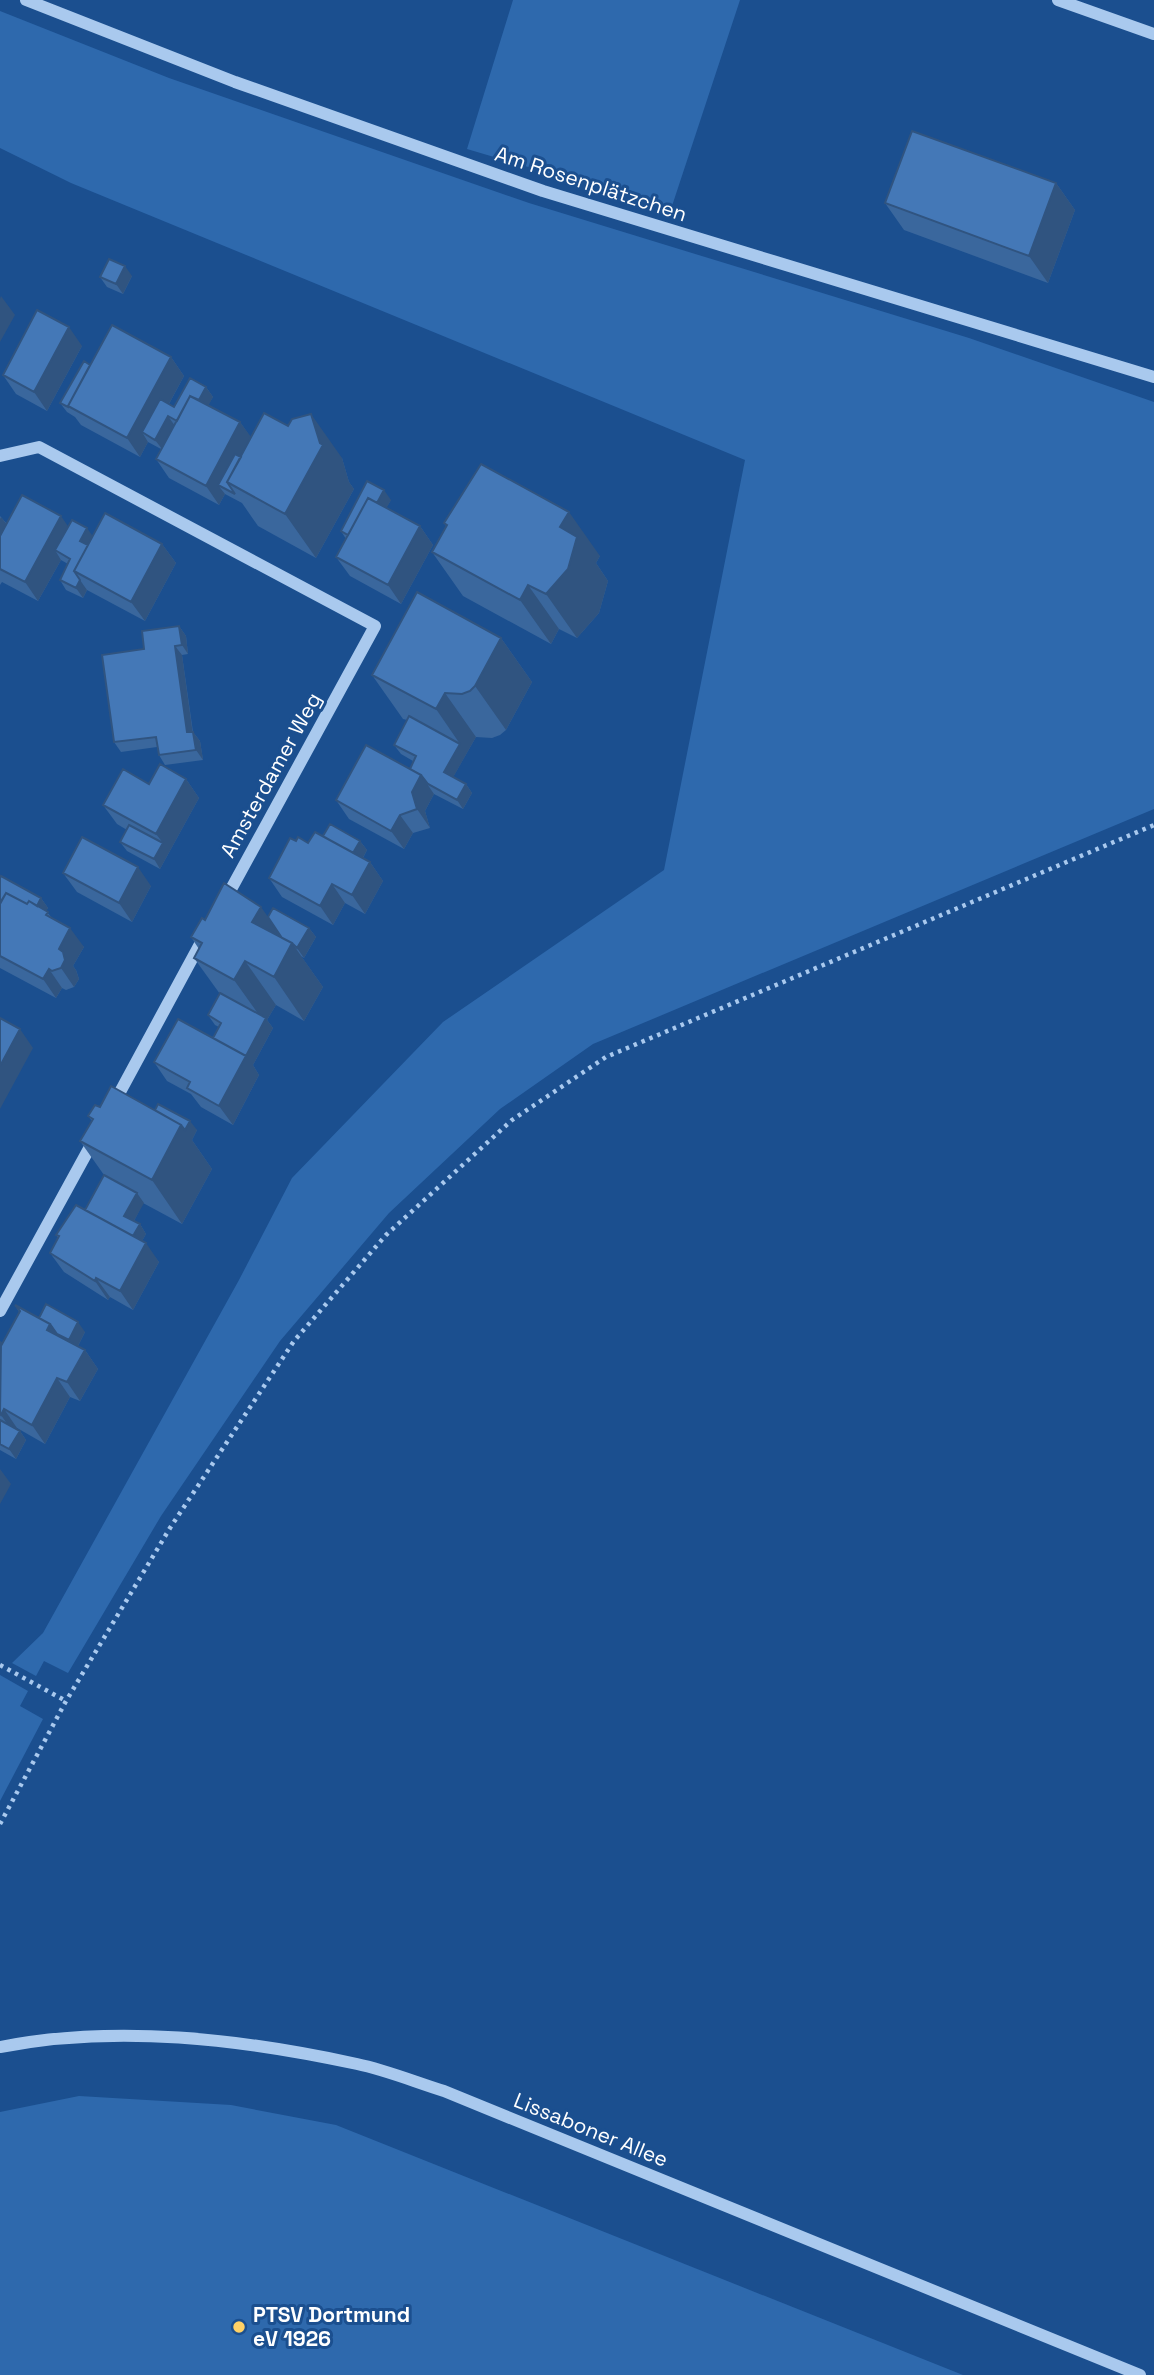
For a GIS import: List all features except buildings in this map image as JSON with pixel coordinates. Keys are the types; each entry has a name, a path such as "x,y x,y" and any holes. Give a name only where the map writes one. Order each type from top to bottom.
{"street":[{"name":"Am Rosenplätzchen","path":"26,0 235,82 544,191 1154,377"},
{"path":"1058,0 1154,34"},
{"name":"Amsterdamer Weg","path":"0,456 39,447 375,626 107,1115"},
{"path":"0,1311 100,1127"},
{"name":"Lissaboner Allee","path":"0,2047 35,2040 107,2036 182,2038 269,2048 359,2064 444,2091 1140,2375"}],"path":[{"path":"0,1824 66,1701 170,1528 294,1341 386,1235 512,1120 606,1056 1154,825"},
{"path":"0,1665 66,1701"}],"shaded area":[{"path":"513,0 740,0 671,209 467,149"},
{"path":"0,11 169,78 529,203 969,338 1154,402 1154,809 593,1044 500,1109 389,1213 280,1341 161,1516 68,1673 44,1661 36,1676 12,1663 43,1633 239,1280 292,1178 443,1022 664,870 745,460 71,183 0,148"},
{"path":"0,1675 28,1691 20,1706 43,1719 0,1801"},
{"path":"79,2096 231,2105 336,2125 963,2375 0,2375 0,2112"}],"place":[{"name":"PTSV Dortmund eV 1926","path":"239,2327"}]}
